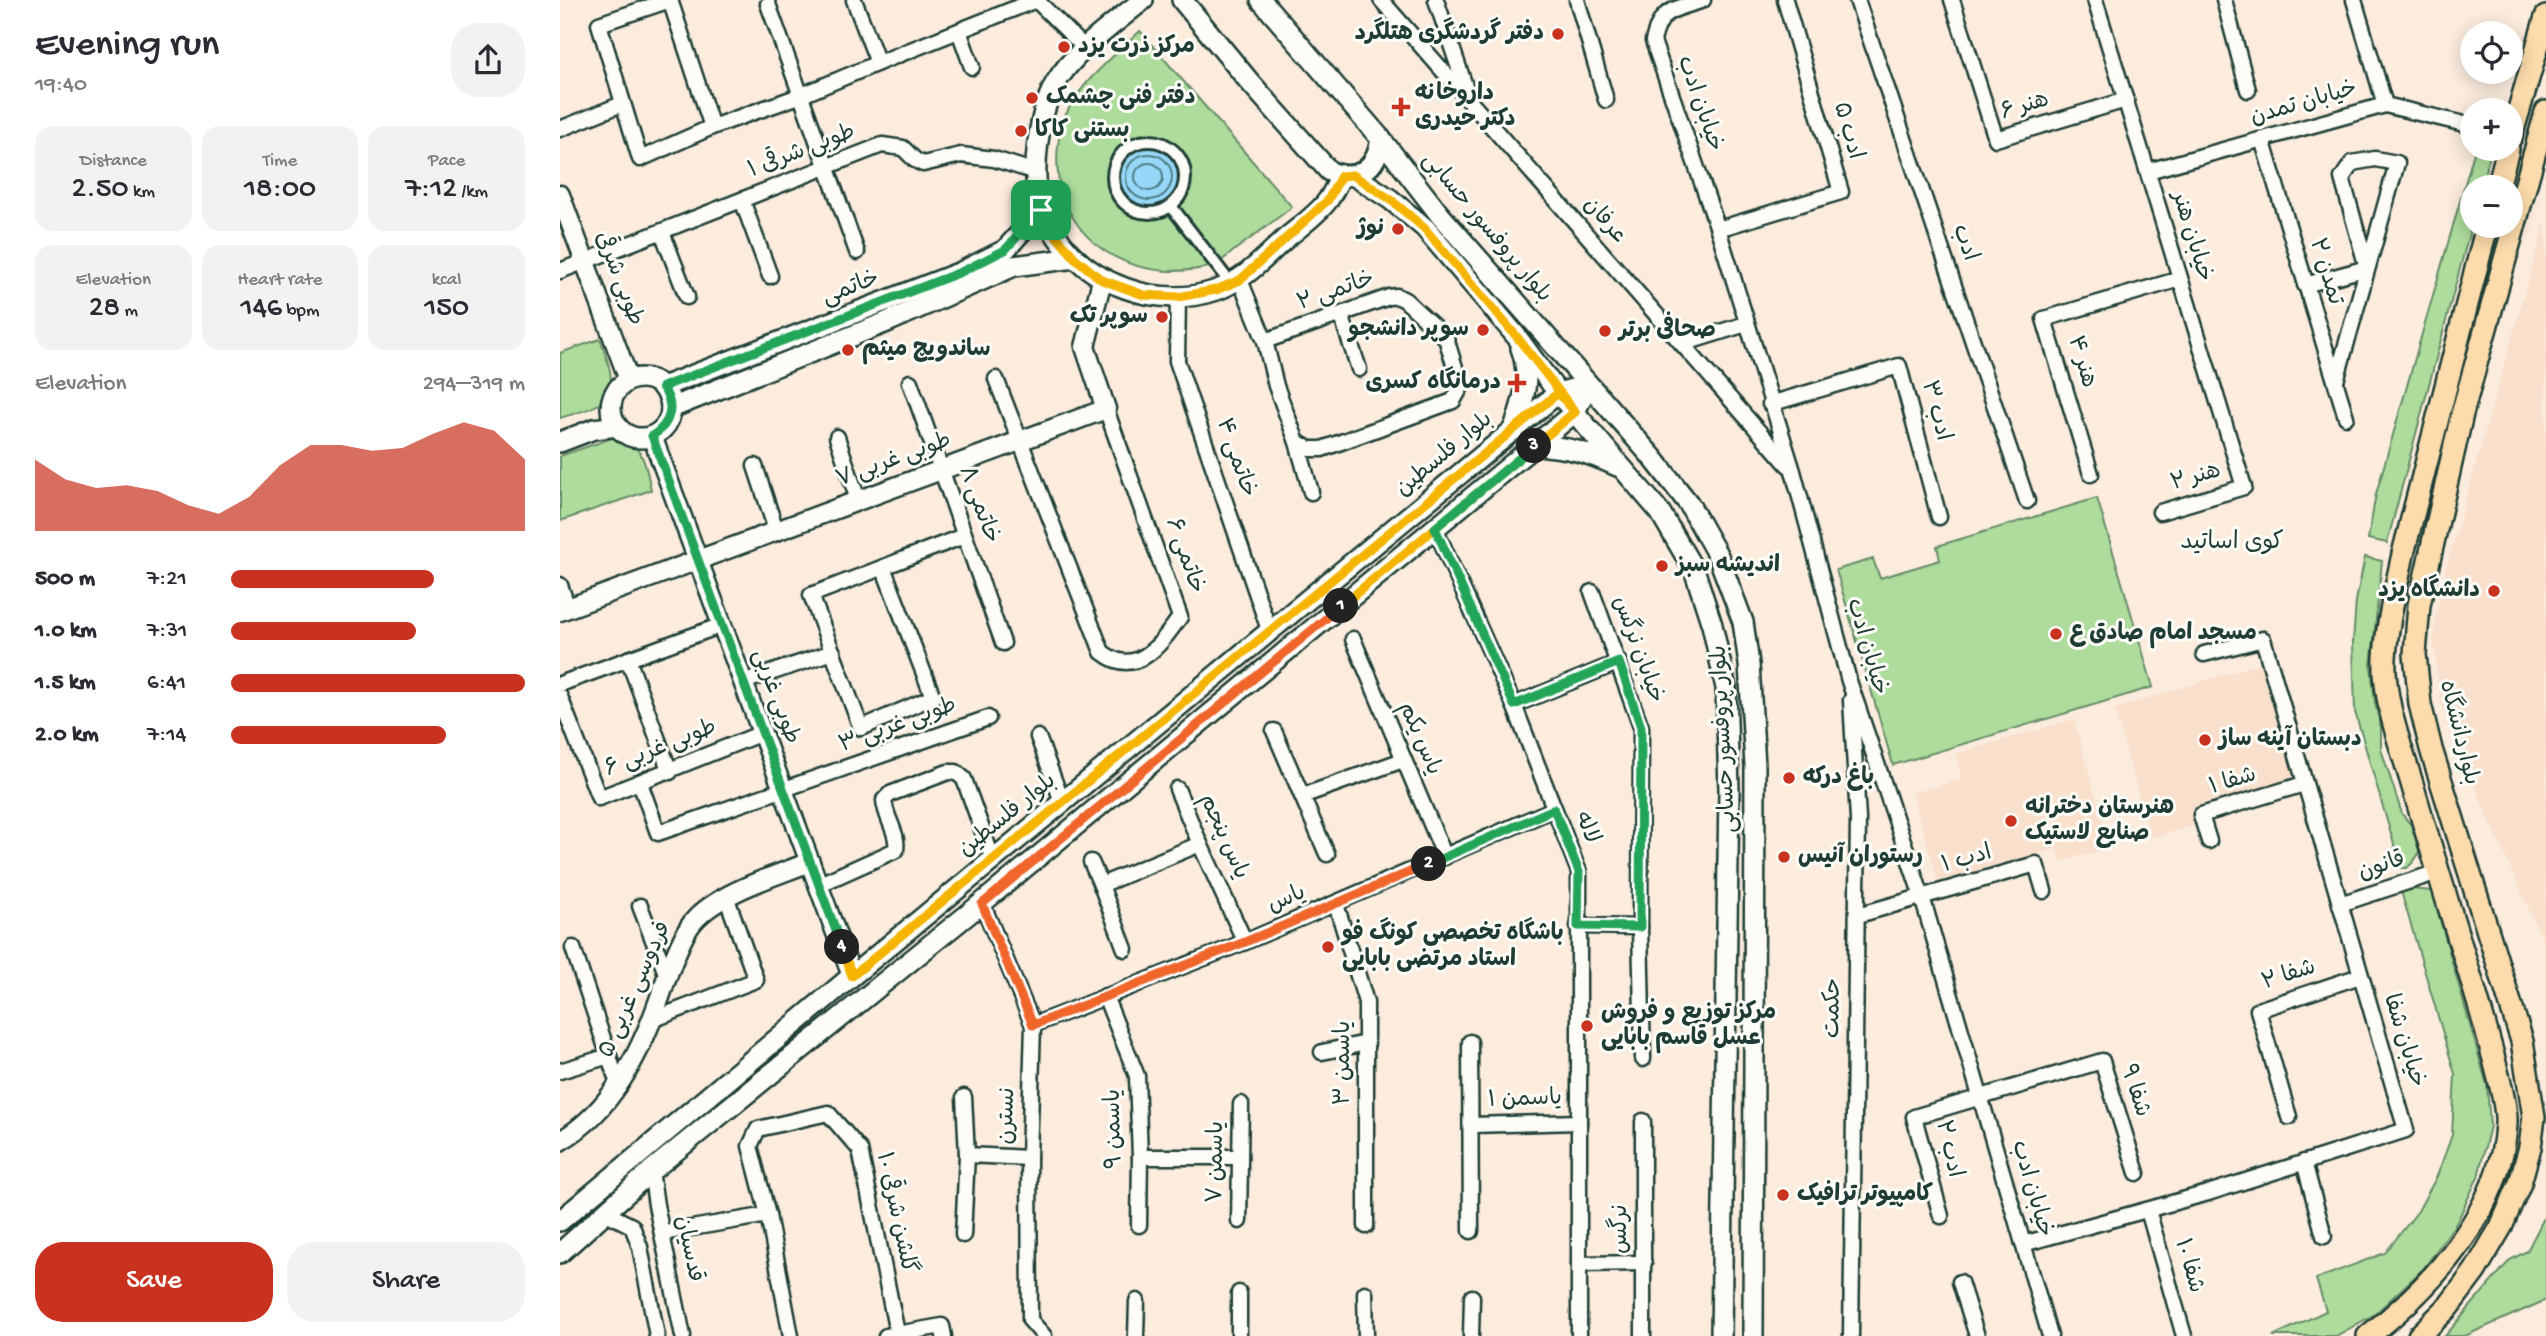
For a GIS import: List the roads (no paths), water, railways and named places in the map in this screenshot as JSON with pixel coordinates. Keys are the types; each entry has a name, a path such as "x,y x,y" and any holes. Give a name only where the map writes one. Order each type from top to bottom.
{"main road":[{"path":"1143,0 1085,48 1055,84 1041,124 1036,172 1041,210 1057,237 1075,258 1102,280 1144,295 1178,297 1216,290 1235,282 1328,200 1347,176 1364,171 1379,151 1381,139"},
{"name":"بلوار پروفسور حسابی","path":"1182,0 1329,171 1347,176 1390,199 1424,228 1517,337 1558,393 1660,512 1695,572 1712,625 1726,688 1729,789 1721,1336"},
{"name":"بلوار پروفسور حسابی","path":"1270,5 1440,215 1689,504 1718,556 1743,622 1749,664 1755,766 1754,1336"},
{"path":"2522,98 2546,17"},
{"name":"بلواردانشگاه","path":"2419,1336 2448,1307 2475,1271 2501,1227 2520,1183 2530,1147 2534,1117 2522,1041 2431,749 2420,704 2415,654 2419,605 2462,414 2546,112"},
{"name":"خاتمی","path":"662,387 961,272 1005,250 1041,210"},
{"path":"2368,1336 2427,1284 2476,1220 2492,1184 2503,1148 2507,1122 2491,1042 2438,872 2390,704 2385,660 2391,607 2484,238"},
{"name":"خاتمی","path":"671,408 887,322 1014,267 1075,258"},
{"path":"1513,432 1525,396 1527,377 1525,359 1517,337"},
{"path":"2455,344 2481,349"},
{"path":"646,378 662,387 667,393 671,408 666,425 652,436 633,437 617,426 611,404 617,390 629,380 646,378"},
{"path":"560,1253 651,1171 982,904 1535,446 1575,412 1588,385"},
{"name":"بلوار فلسطین","path":"560,1221 1269,630 1558,393 1588,385"},
{"path":"560,428 592,416 611,404"},
{"path":"560,442 594,429 617,426"},
{"path":"1535,446 1563,447 1592,454 1626,471"}],"street":[{"path":"712,127 670,0 599,24 640,159 712,127 802,95 1036,0 1085,48"},
{"path":"854,0 878,63"},
{"name":"عرفان","path":"1381,0 1793,471"},
{"path":"1436,0 1472,106"},
{"path":"1577,0 1606,100"},
{"name":"خیابان ادب","path":"1703,0 1664,14 1657,24 1653,41 1718,229 1770,404 1793,471 1849,681 1922,897 2050,1336"},
{"name":"ادب ۵","path":"1718,229 1841,191 1785,0"},
{"name":"ادب","path":"1857,0 2027,500"},
{"name":"هنر ۶","path":"1952,0 1996,139 2126,100"},
{"name":"خیابان هنر","path":"2095,0 2244,487"},
{"path":"2224,0 2248,90"},
{"path":"2354,0 2385,105"},
{"path":"768,4 857,252"},
{"path":"959,31 971,67"},
{"path":"560,129 622,104"},
{"name":"خیابان تمدن","path":"2148,172 2385,105 2460,123"},
{"name":"تمدن ۲","path":"2262,139 2346,418"},
{"path":"1153,141 1167,145 1176,152 1184,167 1185,182 1181,195 1171,206 1144,214 1131,209 1118,198 1112,173 1117,159 1126,148 1139,142 1153,141"},
{"name":"طوبی شرقی ۱","path":"560,271 882,145 904,148 923,164 961,155 994,159 1036,172"},
{"path":"2336,381 2397,163 2375,159 2352,163 2342,178 2367,268"},
{"name":"طوبی شرقی","path":"560,195 629,380"},
{"path":"742,200 770,276"},
{"path":"1171,206 1235,282 1265,341 1276,386 1297,442 1311,492"},
{"path":"663,232 687,297"},
{"path":"2305,285 2367,268"},
{"name":"هنر ۴","path":"2091,474 2044,319 2180,279"},
{"name":"خاتمی ۶","path":"1020,441 1102,652 1114,662 1131,662 1153,651 1180,617 1085,347 1102,280"},
{"name":"خاتمی ۲","path":"1265,341 1397,296 1405,300 1446,338 1461,387 1453,401 1322,449 1309,449 1297,442"},
{"name":"خاتمی ۴","path":"1178,297 1177,361 1269,630"},
{"path":"1340,314 1359,369"},
{"path":"1682,344 1746,324"},
{"name":"ادب ۳","path":"1770,404 1899,366 1939,517"},
{"path":"996,379 1020,441"},
{"name":"خاتمی ۸","path":"910,382 1003,643"},
{"name":"طوبی غربی ۷","path":"564,610 1106,409"},
{"name":"طوبی غربی","path":"652,436 852,976"},
{"path":"837,437 858,500"},
{"path":"755,466 776,530"},
{"name":"هنر ۲","path":"2160,512 2244,487"},
{"name":"لاله","path":"1435,528 1514,705 1579,872 1579,1336"},
{"path":"883,567 933,697 861,728 811,595 883,567 964,536"},
{"path":"560,585 564,610"},
{"name":"خیابان نرگس","path":"1592,592 1641,727 1640,927 1643,1059"},
{"path":"560,684 722,625"},
{"name":"یاس یکم","path":"1353,639 1445,857"},
{"name":"خیابان شفا","path":"2023,1244 2148,1210 2406,1130 2263,639 2204,654"},
{"path":"743,682 832,652"},
{"path":"628,659 670,772"},
{"path":"1514,705 1619,662"},
{"name":"حکمت","path":"1849,681 1858,819 1852,1336"},
{"name":"طوبی غربی ۶","path":"560,697 599,798 670,772 762,733"},
{"name":"طوبی غربی ۳","path":"640,783 658,833 988,718"},
{"path":"1274,731 1327,854"},
{"path":"1038,737 1063,804"},
{"path":"1302,796 1403,760"},
{"path":"818,885 896,850 897,841 885,811 884,800 890,794 948,772 956,772 964,779 993,860"},
{"name":"شفا ۱","path":"2209,841 2201,815 2304,784"},
{"name":"یاس پنجم","path":"1177,789 1245,942"},
{"name":"یاس","path":"1033,1025 1245,942 1554,809"},
{"path":"1101,885 1200,845"},
{"name":"فردوسی غربی ۵","path":"560,1141 577,1131 619,1087 652,1020 667,976 692,923 726,896 810,862"},
{"path":"1091,862 1125,950"},
{"name":"ادب ۱","path":"1922,897 2036,864 2045,891"},
{"name":"قانون","path":"2340,904 2438,872"},
{"path":"652,1020 757,979 726,896"},
{"path":"1858,915 1922,897"},
{"name":"نسترن","path":"982,904 1033,1025 1029,1158 1030,1320 1044,1336"},
{"name":"یاسمن ۳","path":"1336,904 1366,1002 1366,1226"},
{"path":"640,906 667,976"},
{"path":"1578,926 1640,927"},
{"path":"573,948 619,1087"},
{"name":"شفا ۲","path":"2289,1116 2258,1010 2360,976"},
{"name":"یاسمن ۹","path":"1105,996 1137,1076 1139,1225"},
{"name":"یاسمن ۱","path":"1471,1042 1471,1231"},
{"path":"1322,1052 1367,1043"},
{"path":"560,1071 609,1056"},
{"name":"شفا ۹","path":"1980,1097 2102,1061 2137,1173"},
{"path":"962,1235 967,1155 964,1097"},
{"name":"ادب ۲","path":"1941,1216 1914,1117 1980,1097"},
{"name":"یاسمن ۷","path":"1239,1221 1241,1104"},
{"name":"گلشن شرقی ۱۰","path":"768,1215 750,1146 758,1129 828,1113 860,1150 892,1335"},
{"name":"نرگس","path":"1643,1121 1643,1336"},
{"name":"یاسمن ۱","path":"1472,1125 1579,1122"},
{"path":"967,1155 1029,1158"},
{"path":"1140,1157 1240,1157"},
{"path":"2304,1162 2324,1236"},
{"name":"قدسیان","path":"651,1171 683,1336"},
{"name":"شفا ۱۰","path":"2148,1210 2184,1336"},
{"name":"قدسیان","path":"604,1212 632,1226 640,1247 657,1336"},
{"path":"662,1233 768,1215 791,1336"},
{"path":"1579,1264 1644,1263"},
{"path":"1960,1282 1977,1336"},
{"path":"1239,1293 1239,1336"},
{"path":"1365,1293 1366,1336"},
{"path":"1471,1336 1472,1297"},
{"path":"1136,1336 1137,1301"},
{"path":"892,1335 942,1326 944,1336"}],"water":[{"path":"1149,147 1166,152 1174,160 1179,177 1174,194 1166,202 1149,207 1132,202 1124,194 1119,177 1124,160 1132,152"}],"place":[{"name":"دفتر گردشگری هتلگرد","path":"1558,34"},
{"name":"مرکز ذرت یزد","path":"1064,47"},
{"name":"دفتر فنی چشمک","path":"1032,98"},
{"name":"داروخانه دکتر حیدری","path":"1401,107"},
{"name":"بستنی کاکا","path":"1021,131"},
{"name":"نوژ","path":"1398,229"},
{"name":"سوپر تک","path":"1162,317"},
{"name":"سوپر دانشجو","path":"1483,330"},
{"name":"صحافی برتر","path":"1605,331"},
{"name":"ساندویچ میثم","path":"848,350"},
{"name":"درمانگاه کسری","path":"1517,383"},
{"name":"اندیشه سبز","path":"1662,566"},
{"name":"دانشگاه یزد","path":"2494,591"},
{"name":"مسجد امام صادق ع","path":"2056,634"},
{"name":"دبستان آینه ساز","path":"2205,740"},
{"name":"باغ درکه","path":"1789,778"},
{"name":"هنرستان دخترانه صنایع لاستیک","path":"2011,821"},
{"name":"رستوران آنیس","path":"1784,857"},
{"name":"باشگاه تخصصی کونگ فو استاد مرتضی بابایی","path":"1328,947"},
{"name":"مرکز توزیع و فروش عسل قاسم بابایی","path":"1587,1026"},
{"name":"کامپیوتر ترافیک","path":"1783,1195"}],"district":[{"name":"کوی اساتید","path":"2232,543"}]}
